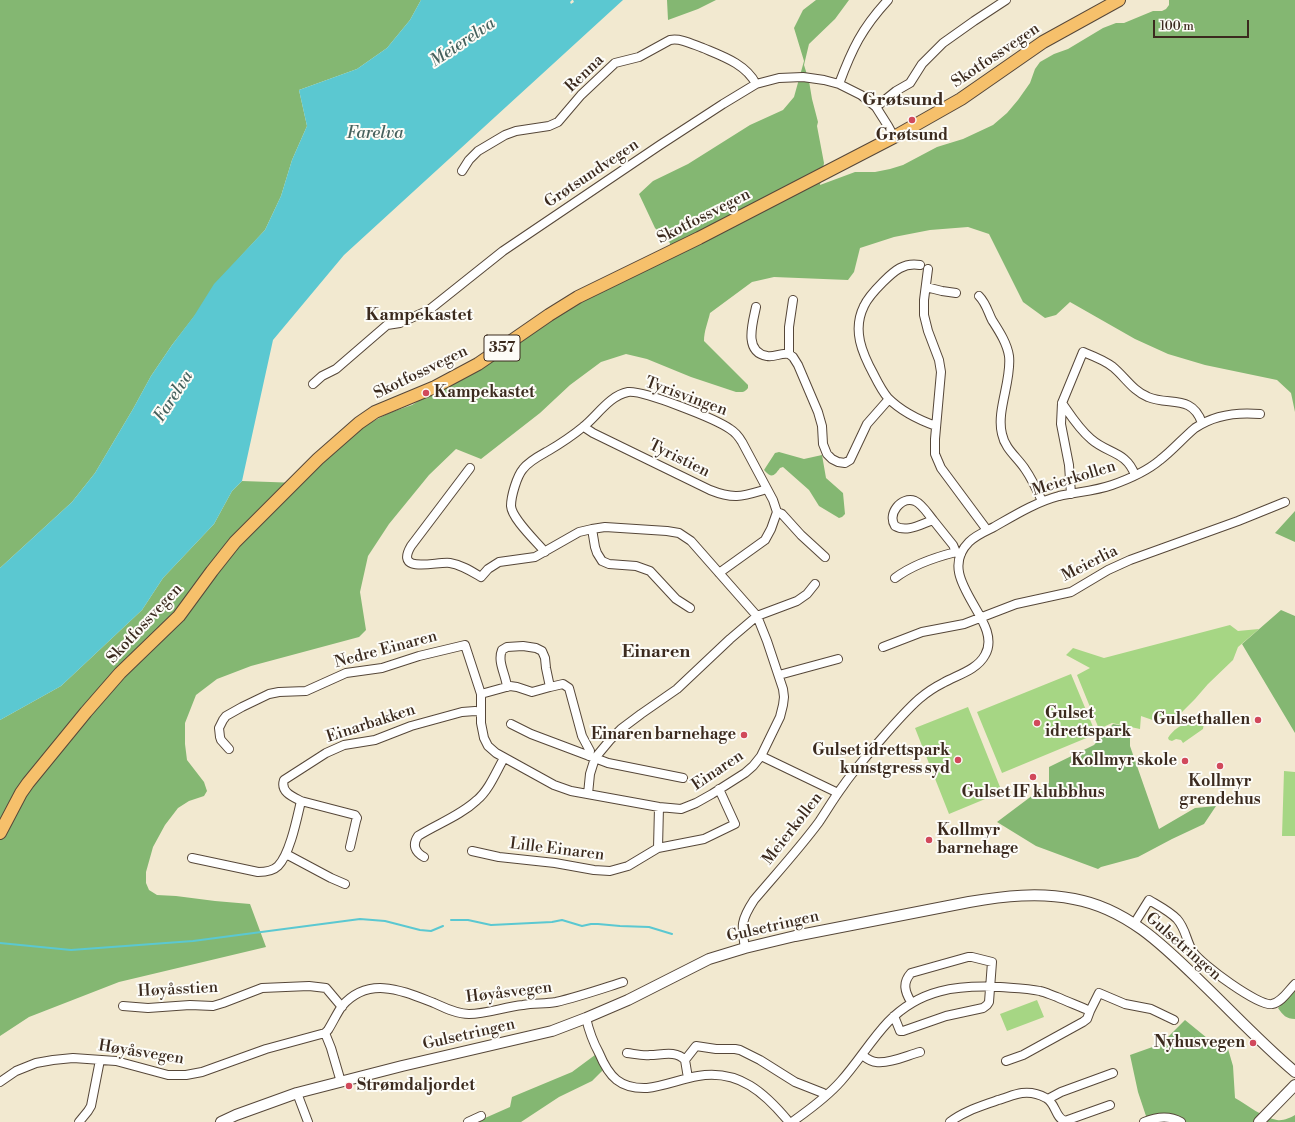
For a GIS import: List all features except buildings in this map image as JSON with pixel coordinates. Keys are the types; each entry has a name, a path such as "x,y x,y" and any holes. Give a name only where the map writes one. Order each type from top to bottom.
{"main road":[{"name":"Skotfossvegen","path":"0,833 28,783 91,706 134,659 179,616 221,559 244,533 318,459 354,427 376,412 435,386 478,364 578,297 699,238 894,137 961,99 1061,31 1119,0"}],"street":[{"path":"839,84 848,59 861,34 870,20 888,0"},
{"path":"876,107 914,79 922,64 943,43 974,20 1006,0"},
{"name":"Renna","path":"462,171 468,160 478,151 505,135 516,131 555,124 562,118 580,95 615,63 639,57 670,40 686,42 725,57 746,71 756,84"},
{"name":"Grøtsundvegen","path":"313,384 322,376 336,369 387,325 400,323 429,310 503,251 666,141 756,84 779,78 803,77 839,84 861,95 876,107 894,137"},
{"path":"920,265 912,264 903,266 887,278 864,305 860,317 858,332 860,346 880,388 889,399 916,417 936,426"},
{"path":"928,269 924,309 925,322 940,365 940,388 935,446 938,462 946,476 987,530"},
{"path":"926,286 942,291 956,293"},
{"path":"980,296 1006,344 1009,356 1008,377 1001,422 1002,436 1007,447 1029,474 1042,501"},
{"path":"788,354 789,327 793,300"},
{"path":"756,307 751,338 752,344 758,352 767,356 788,354 794,357 818,412 822,426 823,444 825,450 835,461 842,463 850,460 867,424 889,399"},
{"path":"1071,494 1069,465 1061,424 1062,404 1083,352 1106,362 1121,374 1134,388 1146,396 1158,400 1188,405 1198,414 1202,423"},
{"name":"Tyrisvingen","path":"544,552 516,519 512,511 512,501 517,479 520,473 527,464 570,438 584,427 606,405 619,395 632,392 648,395 731,429 742,442 776,506 777,512"},
{"name":"Meierkollen","path":"1062,404 1084,432 1095,442 1126,460 1130,464 1135,475"},
{"name":"Meierkollen","path":"745,948 742,926 743,920 754,900 812,831 838,793 881,740 906,711 920,698 943,683 971,669 983,658 989,641 988,635 962,582 959,564 959,553 969,542 987,530 1042,501 1112,485 1135,475 1159,461 1202,423 1230,415 1260,414"},
{"name":"Tyristien","path":"584,427 593,433 723,495 740,496 767,489"},
{"name":"Einaren","path":"465,645 481,694 482,731 486,742 492,750 504,758 554,785 571,791 659,807 674,809 688,807 745,773 753,766 761,756 782,712 784,698 779,675 762,627 756,616 691,541 679,533 667,530 612,527 592,529 579,532 535,556 499,562 488,569 481,577 458,564 446,562 420,565 410,562 406,557 411,546 470,468"},
{"path":"895,578 924,563 943,556 959,553 920,504 911,500 904,502 894,510 892,517 895,526 903,529 932,520"},
{"name":"Meierlia","path":"883,647 915,634 954,627 1016,604 1071,592 1126,561 1238,521 1285,502"},
{"path":"719,572 765,540 777,512 782,514 801,535 825,557"},
{"path":"592,529 597,553 602,561 609,564 641,567 650,571 676,599 690,608"},
{"path":"592,757 621,729 677,689 756,616 797,601 807,594 815,584"},
{"name":"Nedre Einaren","path":"228,749 221,740 219,733 221,724 226,716 273,693 306,691 346,673 382,668 415,657 465,645"},
{"path":"507,687 500,660 501,652 507,647 523,646 536,648 542,651 545,658 550,687"},
{"path":"779,675 838,659"},
{"path":"481,694 513,686 532,692 563,684 569,688 582,736 592,757 588,794"},
{"name":"Einarbakken","path":"350,847 357,818 355,815 302,801 290,796 285,791 283,786 284,780 333,749 344,745 375,740 411,726 469,711 481,712"},
{"name":"Einaren","path":"511,724 531,734 608,763 683,778"},
{"path":"761,756 838,793"},
{"path":"424,856 420,855 415,849 415,840 418,836 478,800 504,758"},
{"name":"Lille Einaren","path":"472,851 499,857 610,871 628,866 658,848 704,839 735,824 719,789"},
{"path":"192,858 244,870 262,872 278,866 286,854 302,801"},
{"path":"658,848 659,807"},
{"path":"286,854 330,878 345,884"},
{"name":"Gulsetringen","path":"221,1122 297,1093 402,1066 552,1031 586,1018 653,988 709,959 745,948 969,902 1013,896 1044,896 1074,899 1112,911 1134,924 1159,943 1273,1053 1295,1072"},
{"path":"1134,924 1149,900 1166,910 1182,925 1192,949 1200,959 1251,997 1261,1002 1269,1004 1279,1000 1295,984"},
{"path":"894,1016 898,1028 900,1031 903,1031 946,1016 983,1008 989,1002 992,962 968,957 911,973 905,982 904,988 911,1002"},
{"name":"Høyåsvegen","path":"0,1082 16,1071 36,1063 64,1059 100,1060 125,1063 168,1074 186,1075 202,1072 266,1049 325,1032 328,1030 342,1007 358,994 366,990 381,988 396,990 463,1014 479,1013 523,1004 556,1002 623,982"},
{"name":"Høyåsstien","path":"123,1006 148,1008 190,1005 213,1006 262,988 309,986 326,988 342,1007"},
{"path":"586,1018 590,1035 605,1067 608,1073 617,1081 632,1087 647,1088 698,1076 725,1076 744,1081 753,1086 764,1095 790,1122 826,1095 840,1082 894,1016 911,1002 933,993 952,989 990,987 1040,991 1090,1011"},
{"path":"1006,1061 1023,1054 1083,1022 1087,1019 1099,993 1126,1004 1150,1009 1174,1020"},
{"path":"325,1032 341,1082"},
{"path":"685,1060 696,1046 740,1050 760,1060 795,1082 823,1092 826,1095"},
{"path":"862,1055 877,1063 920,1052"},
{"path":"627,1053 645,1055 669,1054 682,1057 685,1060 688,1078"},
{"path":"79,1122 90,1106 100,1060"},
{"path":"1048,1099 1061,1092 1113,1073"},
{"path":"1259,1122 1295,1085"},
{"path":"297,1093 308,1122"},
{"path":"950,1122 957,1116 976,1108 1021,1093 1032,1093 1048,1099 1055,1108 1059,1118 1065,1121 1069,1121 1110,1105"},
{"path":"468,1122 481,1116"},
{"path":"1144,1122 1162,1117 1173,1118 1181,1122"}],"green space":[{"path":"0,0 421,0 410,20 387,48 357,69 299,90 307,126 292,160 281,196 265,230 241,256 172,345 151,376 95,473 72,502 0,568"},
{"path":"667,0 716,0 698,9 668,20"},
{"path":"816,0 849,0 835,19 809,44 804,65 818,122 817,126 824,163 820,185 855,172 875,172 903,165 937,147 963,139 993,125 1007,113 1018,100 1030,83 1035,69 1040,62 1054,54 1068,49 1103,28 1116,23 1124,23 1153,11 1162,11 1169,5 1169,0 1295,0 1295,412 1291,393 1277,380 1205,365 1168,354 1135,339 1070,302 1056,315 1045,318 1023,302 989,234 968,227 930,230 894,237 860,248 854,272 848,280 774,277 752,282 710,313 704,337 704,341 748,385 748,388 745,391 736,392 691,377 647,359 626,354 601,362 570,385 540,413 481,459 456,449 429,475 389,524 368,556 360,592 366,630 359,637 251,666 217,679 196,695 185,723 185,744 187,760 204,782 207,791 204,796 189,801 178,808 165,825 153,847 146,872 146,883 149,890 157,895 250,904 266,947 119,982 29,1017 0,1036 0,720 61,686 142,610 163,578 214,524 232,491 242,481 299,483 366,425 389,413 412,405 567,308 671,258 670,243 655,228 639,194 653,181 688,164 750,125 783,110 794,97 804,61 794,28 803,10"},
{"path":"779,452 804,459 822,455 826,478 843,493 845,514 839,518 819,506 809,490 783,467 773,475 769,475 764,470 775,453"},
{"path":"1295,511 1295,542 1275,533"},
{"path":"1281,610 1295,616 1295,733 1242,644"},
{"path":"1230,625 1238,631 1259,629 1238,647 1233,660 1181,713 1164,724 1141,716 1140,729 1112,723 1099,729 1077,675 1090,668 1066,655 1073,648 1104,658"},
{"name":"Gulset idrettspark","path":"1071,674 1096,734 1002,773 977,712"},
{"name":"Gulset idrettspark kunstgress syd","path":"968,707 1002,792 949,814 915,728"},
{"path":"1196,716 1201,716 1204,723 1203,729 1183,743 1181,740 1169,740 1168,738 1171,733"},
{"path":"1113,724 1130,727 1130,746 1159,829 1195,808 1216,806 1204,824 1138,857 1098,869 1036,846 997,822 1049,783 1049,767 1094,745"},
{"path":"1284,771 1295,772 1295,836 1282,836"},
{"path":"1295,990 1295,1019 1285,1016 1278,1008"},
{"path":"1037,1000 1044,1017 1007,1031 1000,1014"},
{"path":"1185,1020 1207,1038 1226,1042 1233,1066 1235,1098 1272,1119 1282,1120 1295,1115 1295,1122 1148,1122 1138,1092 1130,1055 1161,1044"},
{"path":"595,1055 603,1070 592,1081 559,1097 521,1122 476,1122 510,1107 512,1097 572,1072"}],"water":[{"name":"Farelva","path":"421,0 572,0 570,2 571,4 574,2 573,0 623,0 344,255 273,340 242,481 232,491 214,524 163,578 142,610 61,686 0,720 0,568 72,502 95,473 151,376 194,316 214,284 265,230 281,196 292,160 307,126 299,90 357,69 387,48 410,20"}],"waterway":[{"path":"0,943 71,950 193,941 360,919 385,921 420,930 431,931 443,926"},
{"path":"451,920 468,920 491,925 552,922 562,920 582,926 598,924 649,927 672,934"}],"place":[{"name":"Grøtsund","path":"912,120"},
{"name":"Kampekastet","path":"426,393"},
{"name":"Gulsethallen","path":"1258,720"},
{"name":"Gulset idrettspark","path":"1037,723"},
{"name":"Einaren barnehage","path":"744,735"},
{"name":"Gulset idrettspark kunstgress syd","path":"958,760"},
{"name":"Kollmyr skole","path":"1185,761"},
{"name":"Kollmyr grendehus","path":"1220,766"},
{"name":"Gulset IF klubbhus","path":"1033,777"},
{"name":"Kollmyr barnehage","path":"929,840"},
{"name":"Nyhusvegen","path":"1253,1043"},
{"name":"Strømdaljordet","path":"349,1086"}],"district":[{"name":"Grøtsund","path":"903,101"},
{"name":"Kampekastet","path":"419,316"},
{"name":"Einaren","path":"656,653"}],"water label":[{"name":"Meierelva","path":"463,43"}]}
